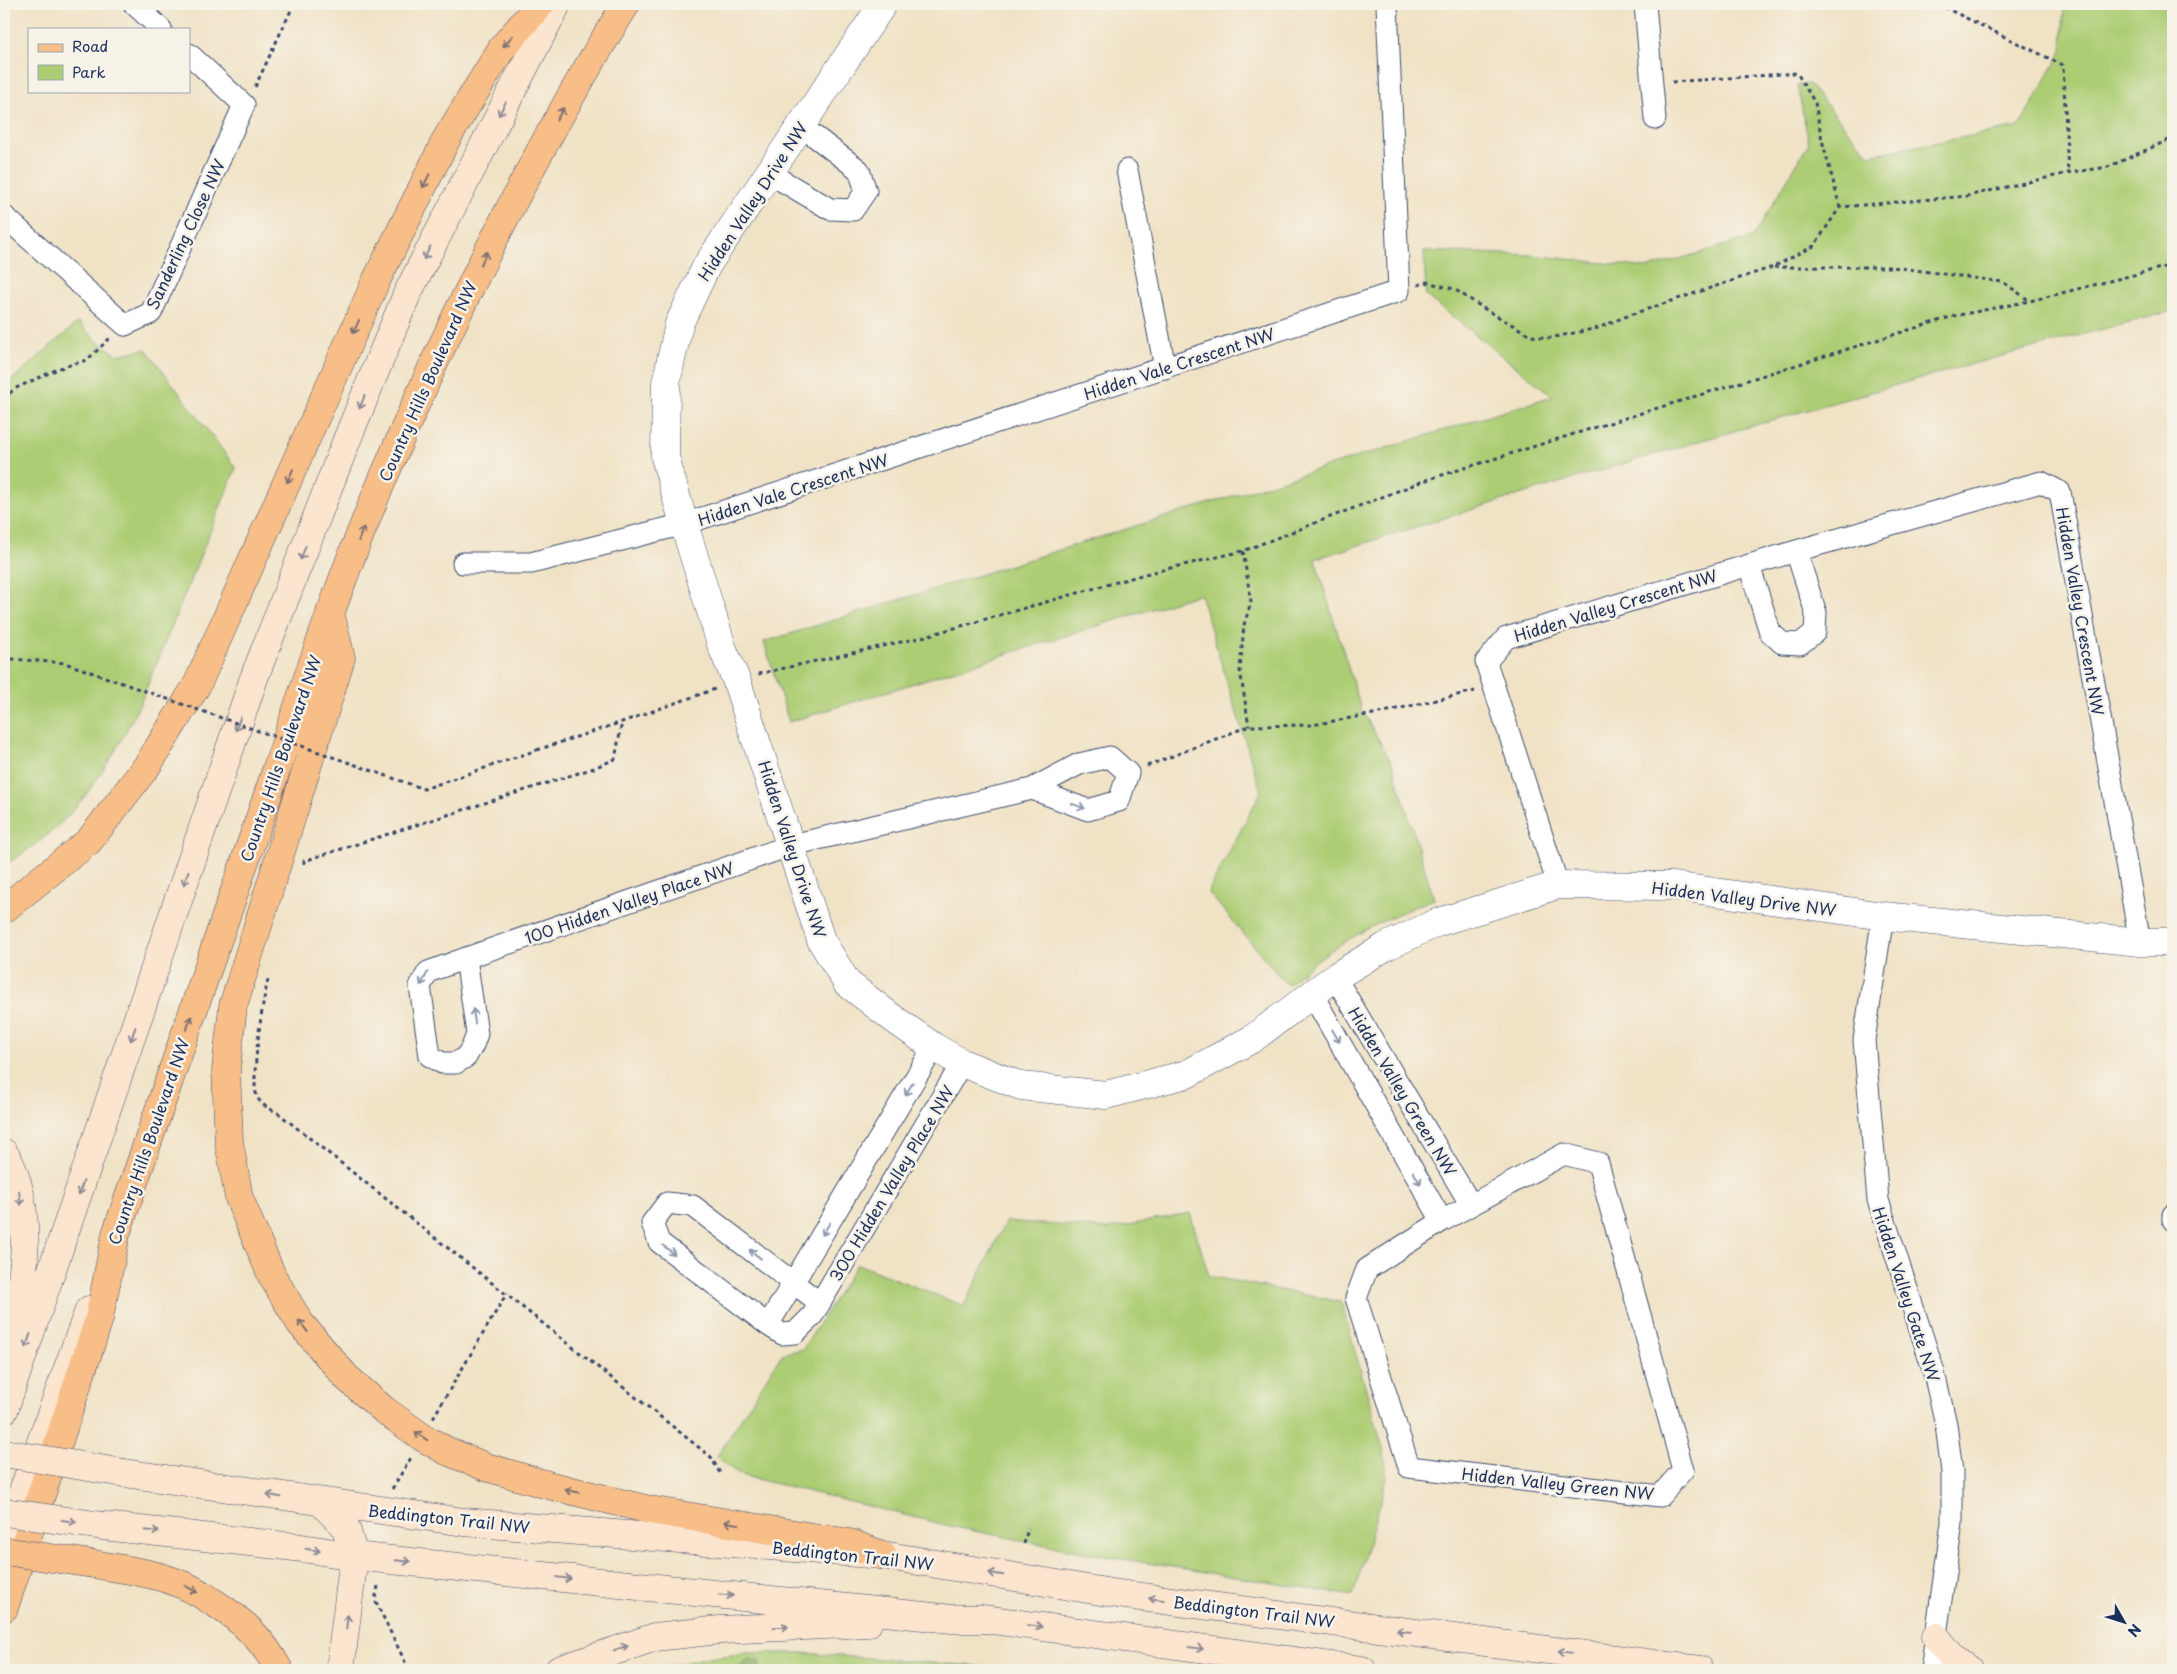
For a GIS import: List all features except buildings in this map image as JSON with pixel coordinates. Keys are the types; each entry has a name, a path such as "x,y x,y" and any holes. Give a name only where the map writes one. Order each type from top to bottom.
{"main road":[{"path":"4,909 90,841 147,766 197,685 376,281 448,136 502,48 540,4"},
{"path":"4,1410 254,678 348,437 407,294 557,4"},
{"name":"Country Hills Boulevard NW","path":"4,1543 116,1234 330,612 381,483 456,315 512,202 579,78 626,4"},
{"path":"330,612 341,658 233,1006 226,1070 229,1142 239,1198 272,1276 300,1323 346,1377 384,1410 422,1437 447,1451 486,1468 548,1486 650,1510 849,1543 882,1555"},
{"path":"4,1153 13,1166 20,1195 24,1249 20,1290 4,1346"},
{"path":"4,1608 99,1320 116,1234"},
{"path":"4,1436 30,1441 71,1464"},
{"name":"Beddington Trail NW","path":"4,1453 322,1503 464,1522 882,1555 1118,1594 1700,1670"},
{"path":"322,1503 346,1528 354,1556 340,1670"},
{"path":"4,1512 103,1526 295,1547 354,1556 952,1618 984,1619 1362,1670"},
{"path":"4,1551 146,1574 184,1585 232,1614 250,1628 270,1654 279,1670"},
{"path":"559,1670 598,1655 655,1637 720,1630 952,1618"},
{"path":"1936,1637 1952,1657 1970,1670"}],"street":[{"path":"134,4 160,28"},
{"name":"Hidden Valley Drive NW","path":"883,4 707,265 679,324 666,383 665,456 722,646 737,682 822,940 847,983 894,1020 962,1063 1021,1086 1106,1095 1188,1074 1252,1039 1335,977 1385,947 1436,923 1558,885 1673,886 1883,916 2140,942 2173,942"},
{"path":"1387,4 1399,292"},
{"path":"1645,4 1655,118"},
{"path":"190,55 244,105"},
{"name":"Sanderling Close NW","path":"125,324 151,313 244,105"},
{"path":"769,173 830,209 854,210 866,191 859,170 801,126"},
{"path":"1128,170 1164,368"},
{"path":"4,216 125,324"},
{"name":"Hidden Vale Crescent NW","path":"463,563 531,562 684,524 1399,292"},
{"name":"Hidden Valley Crescent NW","path":"1558,885 1492,686 1486,662 1506,638 1796,551 2041,482 2060,492 2140,942"},
{"path":"1749,565 1770,632 1782,643 1800,644 1815,632 1816,614 1796,551"},
{"name":"100 Hidden Valley Place NW","path":"466,958 477,1034 466,1057 456,1063 442,1063 430,1056 420,986 428,972 466,958 792,845 1032,790 1079,764 1110,757 1128,773"},
{"path":"1032,790 1088,810 1119,801 1128,773"},
{"name":"Hidden Valley Gate NW","path":"1883,916 1864,1040 1878,1200 1932,1369 1946,1424 1951,1463 1952,1523 1931,1670"},
{"name":"Hidden Valley Green NW","path":"1335,977 1471,1205"},
{"name":"Hidden Valley Green NW","path":"1312,994 1442,1221"},
{"name":"300 Hidden Valley Place NW","path":"768,1326 934,1047"},
{"name":"300 Hidden Valley Place NW","path":"820,1303 693,1206 666,1203 652,1222 659,1242 768,1326 782,1334 795,1333 812,1316 820,1303 962,1063"},
{"name":"Hidden Valley Green NW","path":"1564,1154 1598,1163 1683,1470 1660,1496 1409,1467 1356,1298 1367,1270 1442,1221 1471,1205 1564,1154"},
{"path":"2173,1215 2173,1220"}],"path":[{"path":"244,105 256,85 294,4"},
{"path":"1937,4 2063,65 2068,173"},
{"path":"1399,292 1426,282 1454,288 1488,312 1532,336 1549,338 1598,328 1627,316 1773,268 1814,246 1840,207 1814,103 1796,73 1651,85"},
{"path":"1840,207 1967,196 2068,173 2108,167 2173,138"},
{"path":"4,662 11,659 65,663 424,789 762,673 919,638 1145,574 1243,550 1426,480 1954,316 2030,301 2173,265"},
{"path":"1773,268 1893,266 2003,282 2030,301"},
{"path":"4,399 22,386 60,368 87,360 125,324"},
{"path":"1243,550 1251,602 1244,624 1240,670 1249,726"},
{"path":"1128,773 1249,726 1312,725 1384,712 1492,686"},
{"path":"302,871 304,861 615,759 622,722"},
{"path":"270,972 257,1048 256,1095 262,1104 278,1113 507,1293 711,1457 721,1475"},
{"path":"392,1490 507,1293"},
{"path":"1024,1544 1028,1528"},
{"path":"378,1586 375,1600 409,1670"}],"green space":[{"path":"2064,4 2173,4 2173,311 1957,368 1742,429 1528,492 1315,559 1361,709 1392,763 1434,899 1393,916 1352,937 1307,968 1287,985 1208,892 1261,792 1200,594 789,722 764,642 1553,396 1426,296 1424,251 1531,255 1649,268 1753,237 1809,143 1797,85 1809,84 1869,155 2019,127 2062,51"},
{"path":"78,322 97,341 118,355 146,349 236,468 140,704 116,749 89,791 67,817 45,837 4,866 4,387"},
{"path":"1190,1213 1209,1276 1341,1302 1384,1452 1387,1479 1353,1596 1092,1554 954,1527 744,1476 728,1467 717,1456 782,1354 803,1349 857,1264 964,1306 1006,1221 1108,1229"},
{"path":"747,1653 803,1653 1025,1670 655,1670 699,1659"},
{"path":"749,1659 759,1660 760,1670 740,1670 740,1665"}]}
